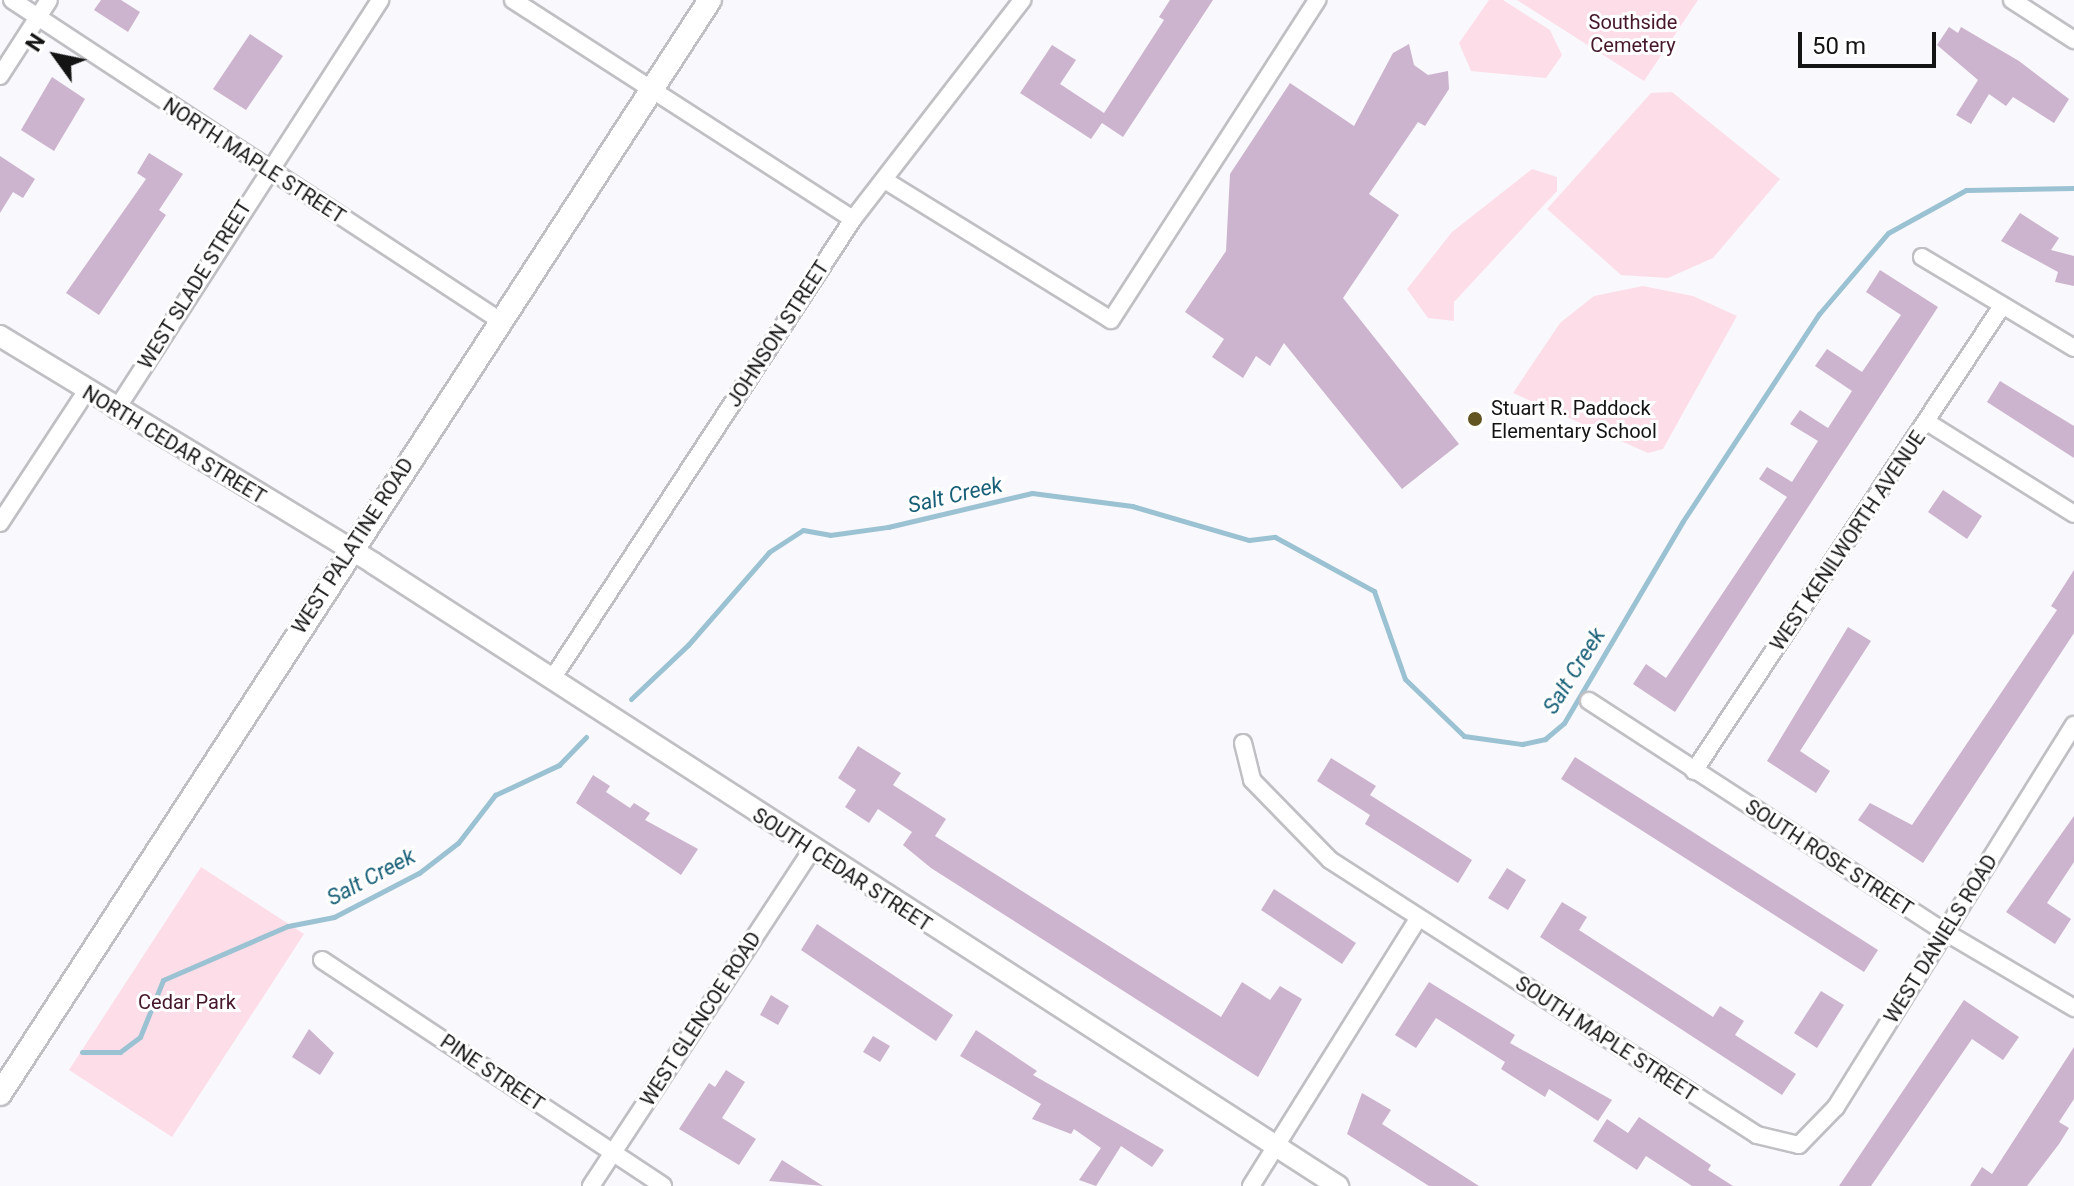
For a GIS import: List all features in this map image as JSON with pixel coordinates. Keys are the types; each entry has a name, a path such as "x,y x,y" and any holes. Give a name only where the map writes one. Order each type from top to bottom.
{"main road":[{"name":"WEST PALATINE ROAD","path":"0,1094 499,320 710,0"}],"street":[{"name":"NORTH MAPLE STREET","path":"12,0 267,171 499,320"},
{"path":"0,76 49,0"},
{"name":"WEST SLADE STREET","path":"116,410 267,171 380,0"},
{"path":"513,0 853,219"},
{"name":"JOHNSON STREET","path":"552,679 853,219 886,181 1022,0"},
{"path":"886,181 1111,320 1317,0"},
{"path":"2012,0 2074,40"},
{"path":"1922,257 2000,309 2074,348"},
{"name":"WEST KENILWORTH AVENUE","path":"1694,771 2000,309"},
{"name":"NORTH CEDAR STREET","path":"0,336 85,393 350,550"},
{"path":"0,523 85,393"},
{"path":"1927,422 2074,514"},
{"name":"SOUTH CEDAR STREET","path":"350,550 552,679 811,851 1338,1186"},
{"name":"SOUTH ROSE STREET","path":"1589,701 1945,932 2074,1008"},
{"name":"WEST DANIELS ROAD","path":"1799,1145 1836,1107 2074,725"},
{"name":"SOUTH MAPLE STREET","path":"1243,743 1252,780 1330,860 1757,1135 1799,1145"},
{"name":"WEST GLENCOE ROAD","path":"591,1186 811,851"},
{"path":"1251,1186 1418,919"},
{"name":"PINE STREET","path":"322,960 663,1186"}],"green space":[{"path":"1489,0 1503,0 1550,30 1562,55 1546,78 1471,71 1459,43"},
{"name":"Southside Cemetery","path":"1517,0 1698,0 1644,81"},
{"path":"1672,92 1780,179 1713,258 1668,278 1621,275 1547,209 1651,93"},
{"path":"1532,169 1557,177 1557,191 1454,302 1454,321 1428,318 1407,289 1452,232"},
{"path":"1643,286 1693,296 1737,316 1663,449 1648,453 1513,393 1560,323 1594,296"},
{"name":"Cedar Park","path":"201,867 304,934 172,1137 69,1070"}],"building":[{"path":"101,0 121,0 140,12 128,32 94,10"},
{"path":"1170,0 1213,0 1123,137 1102,123 1091,139 1020,93 1052,45 1076,60 1060,84 1104,113 1164,20 1159,17"},
{"path":"1949,27 1958,33 1961,27 2019,61 2069,99 2054,123 2013,97 2006,106 1989,94 1971,124 1956,115 1978,80 1937,45"},
{"path":"250,34 283,56 246,110 213,89"},
{"path":"1409,44 1414,65 1428,75 1448,71 1449,89 1425,126 1418,122 1369,194 1399,215 1343,298 1459,444 1402,489 1284,343 1270,366 1256,356 1243,378 1212,357 1224,339 1185,312 1226,251 1230,174 1290,83 1354,126 1393,53"},
{"path":"52,77 85,99 54,151 21,130"},
{"path":"149,153 183,174 159,210 166,215 99,315 66,293 146,179 137,173"},
{"path":"0,156 35,179 23,198 13,192 0,213"},
{"path":"2020,213 2059,238 2051,250 2074,256 2074,286 2055,282 2058,272 2001,241"},
{"path":"1880,270 1938,307 1675,712 1633,684 1646,664 1666,678 1787,497 1759,479 1767,467 1792,482 1818,441 1790,424 1800,410 1828,428 1852,391 1815,366 1827,349 1862,372 1901,315 1866,292"},
{"path":"2000,381 2074,426 2074,458 1987,402"},
{"path":"1943,490 1982,516 1967,539 1928,512"},
{"path":"2074,570 2074,633 1923,863 1858,820 1870,803 1912,825 2057,610 2051,606"},
{"path":"1848,627 1871,641 1800,751 1830,771 1816,793 1767,761"},
{"path":"858,746 901,773 893,785 946,819 935,836 1221,1017 1242,982 1270,1000 1280,986 1302,999 1258,1077 931,868 903,845 912,832 878,809 869,823 845,807 856,790 838,778"},
{"path":"1575,757 1878,950 1864,972 1561,779"},
{"path":"1331,758 1376,786 1370,795 1472,860 1458,883 1365,824 1370,815 1317,781"},
{"path":"593,775 610,786 606,792 630,808 634,803 650,813 645,820 698,849 681,875 576,803"},
{"path":"2074,816 2074,862 2047,903 2071,919 2055,944 2006,912"},
{"path":"1507,868 1526,880 1508,910 1488,898"},
{"path":"1274,889 1356,943 1342,964 1261,910"},
{"path":"1562,902 1587,917 1579,930 1713,1017 1720,1006 1744,1021 1735,1035 1796,1074 1782,1095 1540,937"},
{"path":"817,924 953,1015 936,1041 801,950"},
{"path":"1429,982 1515,1035 1510,1043 1612,1100 1598,1121 1549,1089 1545,1097 1501,1069 1505,1062 1436,1018 1416,1048 1395,1035"},
{"path":"1821,991 1844,1005 1817,1048 1794,1033"},
{"path":"771,995 789,1006 778,1025 760,1015"},
{"path":"1964,1000 2019,1037 2003,1060 1972,1039 1871,1186 1839,1186"},
{"path":"309,1029 334,1053 320,1075 292,1057"},
{"path":"976,1030 1037,1071 1033,1075 1164,1150 1152,1167 1121,1146 1096,1186 1079,1180 1101,1148 1074,1129 1071,1134 1032,1119 1041,1104 960,1056"},
{"path":"873,1036 890,1046 880,1062 863,1052"},
{"path":"2074,1047 2074,1099 2059,1122 2069,1128 2059,1144 2027,1186 1970,1186 1982,1167 1992,1174"},
{"path":"726,1070 745,1082 722,1118 756,1139 739,1165 679,1129 709,1083 715,1087"},
{"path":"1362,1093 1391,1110 1382,1124 1479,1186 1429,1186 1347,1134"},
{"path":"1639,1117 1711,1165 1708,1170 1733,1186 1692,1186 1646,1156 1637,1170 1593,1141 1607,1119 1628,1133"},
{"path":"782,1160 823,1186 769,1181"}],"waterway":[{"name":"Salt Creek","path":"631,699 688,645 769,552 803,530 830,535 888,527 1032,493 1132,506 1249,540 1275,537 1374,591 1405,679 1464,736 1522,744 1545,739 1564,723 1683,521 1819,314 1888,233 1966,190 2074,188"},
{"name":"Salt Creek","path":"82,1052 120,1052 140,1037 163,980 288,926 334,917 419,873 458,843 495,795 559,765 586,737"}],"place":[{"name":"Stuart R. Paddock Elementary School","path":"1475,419"}]}
